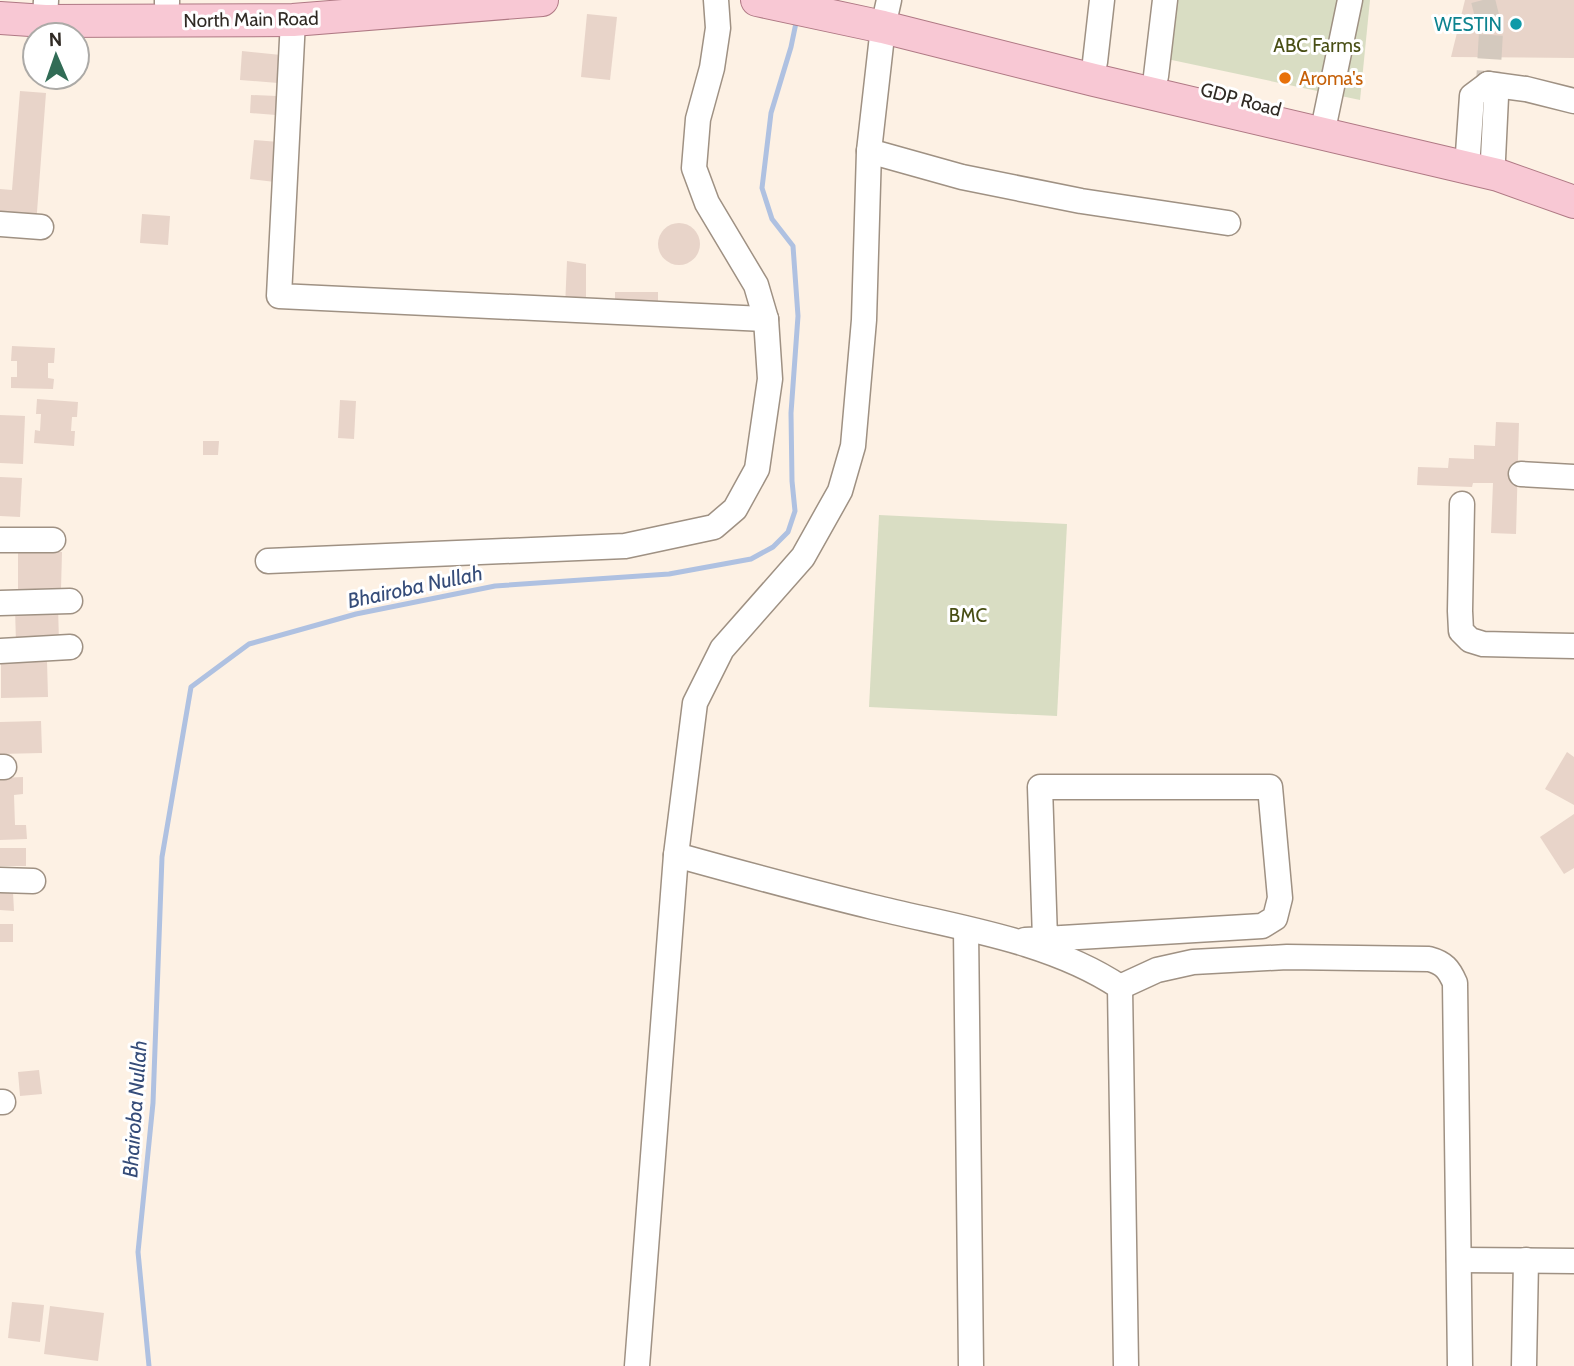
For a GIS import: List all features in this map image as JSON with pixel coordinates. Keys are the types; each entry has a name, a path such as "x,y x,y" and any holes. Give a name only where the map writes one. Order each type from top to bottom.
{"main road":[{"name":"North Main Road","path":"0,0 46,8 293,20 542,0"},
{"name":"North Main Road","path":"0,18 46,8 167,1 322,0"},
{"path":"757,0 872,12 1498,175 1574,202"},
{"name":"GDP Road","path":"872,12 1156,76 1325,120 1480,156 1574,187"}],"street":[{"path":"268,561 625,546 713,527 735,509 757,469 770,379 766,319 756,285 707,203 694,168 698,119 712,68 718,28 716,0"},
{"path":"1095,62 1102,0"},
{"path":"1156,76 1165,0"},
{"path":"1325,120 1350,0"},
{"path":"637,1366 676,855 695,704 722,649 803,556 840,491 853,446 864,320 872,12"},
{"path":"293,20 279,296 766,319"},
{"path":"1480,156 1472,96 1488,84 1526,89 1574,101"},
{"path":"869,151 962,177 1081,201 1228,223"},
{"path":"0,224 41,227"},
{"path":"1521,474 1574,477"},
{"path":"1462,504 1461,631 1470,640 1483,644 1574,646"},
{"path":"0,540 53,540"},
{"path":"0,603 71,601"},
{"path":"0,651 70,647"},
{"path":"1014,940 1045,939 1262,926 1275,918 1280,898 1270,787 1040,787 1045,939"},
{"path":"676,855 1014,940 1097,971 1121,988"},
{"path":"0,880 33,881"},
{"path":"966,929 971,1366"},
{"path":"1121,988 1157,970 1193,962 1287,957 1429,959 1441,962 1450,970 1455,983 1460,1366"},
{"path":"1121,988 1126,1366"},
{"path":"1459,1260 1574,1261"},
{"path":"1524,1366 1526,1260"}],"green space":[{"name":"ABC Farms","path":"1174,0 1370,0 1360,100 1167,59"},
{"name":"BMC","path":"879,515 1067,524 1057,716 869,707"}],"building":[{"name":"WESTIN","path":"1465,0 1574,0 1574,58 1451,57"},
{"path":"587,14 617,17 610,80 581,77"},
{"path":"242,51 281,55 278,83 240,80"},
{"path":"20,91 46,93 36,225 0,222 0,189 12,190"},
{"path":"251,95 277,96 276,115 250,113"},
{"path":"254,140 279,142 275,182 250,179"},
{"path":"142,214 170,216 168,245 140,243"},
{"path":"679,223 694,229 700,244 694,259 679,265 664,259 658,244 664,229"},
{"path":"567,261 586,264 586,308 565,307"},
{"path":"615,292 658,292 658,308 615,308"},
{"path":"12,346 55,348 54,363 48,363 48,378 54,379 53,389 11,388 11,377 17,377 17,361 11,361"},
{"path":"37,399 78,402 77,417 72,417 74,446 34,443 35,430 40,431 41,414 36,414"},
{"path":"340,400 356,401 354,439 338,438"},
{"path":"0,415 25,416 23,464 0,463"},
{"path":"1496,422 1519,423 1516,534 1491,533 1493,483 1473,483 1472,487 1417,485 1418,467 1448,468 1449,458 1474,459 1474,445 1495,446"},
{"path":"203,441 219,441 218,455 203,455"},
{"path":"0,477 22,478 20,517 0,516"},
{"path":"18,552 62,552 61,589 18,589"},
{"path":"58,605 59,643 16,644 15,607"},
{"path":"1,661 47,661 48,697 1,698"},
{"path":"41,721 42,753 0,754 0,722"},
{"path":"1567,752 1574,757 1574,805 1545,789"},
{"path":"23,777 23,794 14,795 15,825 26,825 27,839 0,840 0,778"},
{"path":"1574,814 1574,868 1564,874 1540,837"},
{"path":"0,848 26,848 26,866 0,866"},
{"path":"0,892 13,892 14,911 0,910"},
{"path":"0,924 13,924 13,942 0,942"},
{"path":"39,1070 42,1094 20,1096 18,1072"},
{"path":"12,1302 44,1305 40,1342 8,1338"},
{"path":"50,1306 104,1313 98,1361 44,1354"}],"waterway":[{"name":"Bhairoba Nullah","path":"149,1366 138,1252 153,1103 162,857 191,687 249,644 356,614 495,586 669,574 751,559 773,547 788,532 795,511 791,413 798,316 793,246 772,219 762,188 771,113 797,18"}],"tunnel":[{"path":"1483,0 1491,32 1488,84"}],"place":[{"name":"WESTIN","path":"1516,24"},
{"name":"Aroma's","path":"1285,78"}]}
